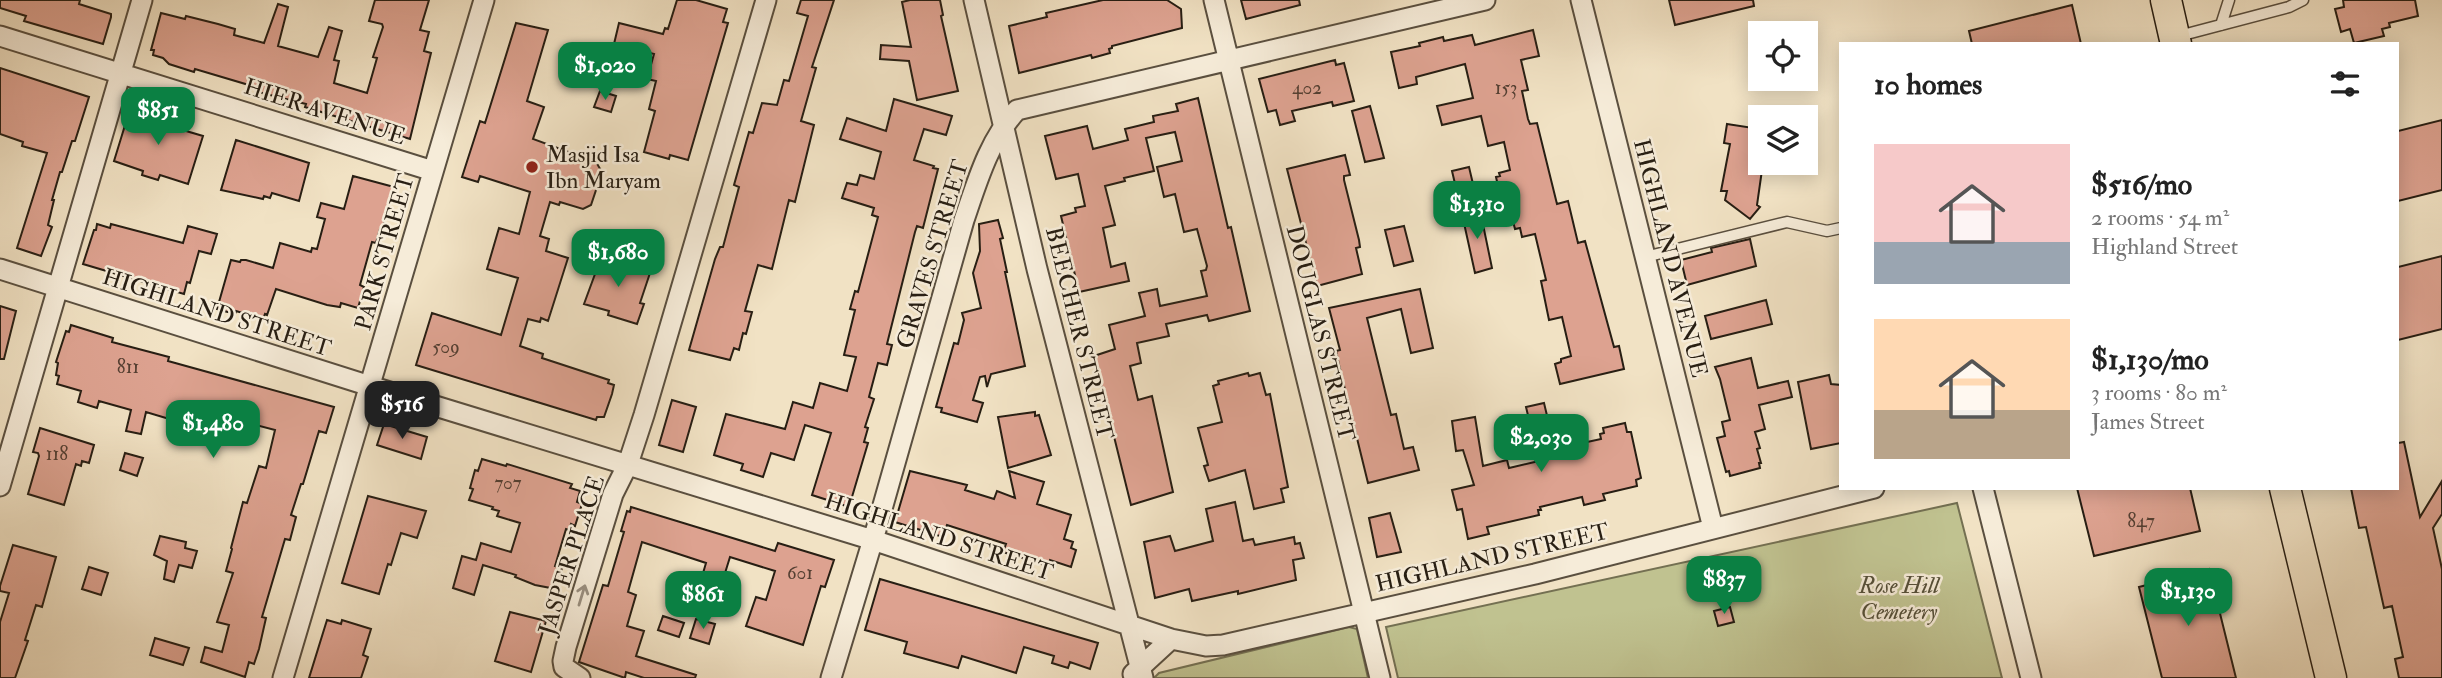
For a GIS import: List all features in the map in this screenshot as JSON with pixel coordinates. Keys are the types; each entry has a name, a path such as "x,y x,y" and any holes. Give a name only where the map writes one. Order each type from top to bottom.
{"main road":[{"path":"2166,0 2176,40"},
{"path":"2285,490 2331,678"}],"street":[{"path":"0,486 3,464 142,0"},
{"name":"PARK STREET","path":"283,678 484,0"},
{"name":"JASPER PLACE","path":"579,678 564,667 563,661 613,494 628,464 648,402 766,0"},
{"name":"BEECHER STREET","path":"974,0 1037,269 1129,625 1137,675"},
{"name":"DOUGLAS STREET","path":"1214,0 1380,678"},
{"path":"1003,125 1017,110 1485,0"},
{"name":"HIGHLAND AVENUE","path":"1581,0 1713,528"},
{"name":"HIER AVENUE","path":"0,36 433,171"},
{"name":"GRAVES STREET","path":"831,678 964,220 979,176 1003,125"},
{"name":"HIGHLAND STREET","path":"0,269 873,540 1171,639 1206,646 1223,645 1535,574 1866,490"},
{"path":"1984,490 2031,678"},
{"path":"1137,675 1171,639"}],"lane":[{"path":"2221,25 2229,0"},
{"path":"2176,40 2289,7 2303,0"},
{"path":"1645,257 1787,222 1827,231 1839,228"}],"green space":[{"name":"Rose Hill Cemetery","path":"1957,503 2002,678 1398,678 1386,627"},
{"path":"1349,627 1357,629 1368,678 1154,678 1159,673"}],"building":[{"path":"0,0 80,0 79,4 111,14 111,17 103,44 24,21 26,16 0,8"},
{"path":"375,0 429,0 420,30 429,32 424,51 431,53 410,139 305,107 306,104 258,92 259,88 169,64 163,58 153,55 154,50 151,50 161,13 218,24 235,29 234,35 264,43 278,4 288,7 278,46 318,57 329,27 342,31 334,60 339,61 334,83 367,93 377,58 373,57 383,27 382,24 369,21"},
{"path":"677,0 696,0 727,9 723,22 728,23 688,160 670,155 669,159 644,152 655,111 649,109 656,81 647,79 654,54 614,44 619,23 663,34 665,28 668,29"},
{"path":"801,0 834,0 812,67 816,68 801,121 814,125 795,202 789,200 772,269 758,265 745,311 752,312 739,350 734,348 730,360 689,350 715,259 720,247 723,247 739,187 734,185 749,132 753,133 762,103 777,105 784,80 789,81 808,16 797,13"},
{"path":"940,0 941,16 958,91 917,100 909,61 880,59 881,45 911,47 902,2"},
{"path":"1103,0 1167,0 1181,9 1182,28 1112,46 1110,53 1092,58 1091,55 1019,73 1009,26 1047,17 1046,13"},
{"path":"1241,0 1299,0 1300,5 1246,19"},
{"path":"1669,0 1753,0 1754,6 1675,25"},
{"path":"2343,0 2415,0 2418,16 2389,23 2390,27 2382,29 2384,36 2354,42 2350,29 2341,32 2335,9 2344,7"},
{"path":"2072,5 2081,42 1972,42 1969,31"},
{"path":"516,23 548,30 527,101 544,107 533,139 596,162 602,172 591,205 583,209 550,202 540,236 549,239 546,251 568,258 548,321 541,318 540,322 528,319 520,346 543,354 542,358 609,380 608,383 614,385 612,394 604,417 597,417 596,420 416,365 432,313 501,335 518,278 487,269 499,228 519,234 530,192 480,176 478,182 462,177 480,121 485,123"},
{"path":"1533,30 1539,56 1521,60 1528,90 1522,91 1528,119 1530,124 1537,123 1557,204 1568,201 1578,243 1585,241 1614,347 1619,346 1624,369 1560,384 1555,364 1571,356 1562,317 1549,320 1541,281 1546,280 1535,234 1522,237 1520,228 1515,229 1506,194 1500,195 1496,177 1500,176 1499,173 1510,170 1504,142 1488,146 1481,116 1442,125 1437,106 1473,98 1465,64 1416,77 1417,84 1399,88 1391,52 1420,46 1419,43 1443,37 1444,41 1472,35 1475,45"},
{"path":"1335,60 1336,65 1344,63 1354,101 1333,106 1332,102 1292,111 1295,121 1280,125 1276,110 1268,112 1259,79"},
{"path":"0,68 89,97 75,141 72,141 60,172 48,225 52,227 41,256 17,248 47,153 22,146 23,142 0,134"},
{"path":"600,91 616,96 611,112 594,107"},
{"path":"1198,98 1250,311 1209,321 1207,315 1166,324 1169,336 1137,343 1141,363 1130,366 1138,400 1152,396 1173,492 1131,505 1094,356 1115,349 1109,325 1145,316 1139,293 1157,289 1160,306 1207,296 1201,271 1206,270 1207,266 1197,229 1184,232 1175,194 1164,197 1157,167 1182,161 1175,132 1146,138 1154,171 1105,186 1115,225 1103,228 1111,267 1125,263 1129,281 1079,292 1061,216 1085,206 1078,174 1056,179 1045,136 1087,126 1093,149 1128,140 1125,129 1154,122 1153,116 1178,111 1176,104"},
{"path":"894,99 952,116 946,135 924,129 914,160 938,169 923,228 917,226 915,232 887,344 892,345 887,365 878,363 869,397 874,399 865,427 868,428 864,442 868,443 849,507 812,495 831,433 805,425 794,460 771,453 763,477 741,470 743,464 714,455 726,414 785,429 793,402 813,408 820,383 847,391 856,357 844,355 855,310 850,309 855,291 858,292 878,217 872,215 874,208 842,198 847,183 857,185 860,175 874,179 881,152 840,139 847,118 886,131"},
{"path":"1370,106 1384,158 1365,162 1352,111"},
{"path":"130,109 178,123 176,128 203,136 188,184 160,175 158,180 142,175 143,171 114,161"},
{"path":"2442,120 2442,190 2399,201 2399,131"},
{"path":"1727,124 1748,127 1748,175 1761,175 1757,205 1760,207 1750,219 1725,200 1727,191 1721,191 1730,144 1724,143"},
{"path":"236,140 309,163 299,201 272,193 270,198 264,196 263,199 221,190"},
{"path":"1345,155 1350,175 1344,176 1344,180 1359,240 1360,247 1356,248 1362,274 1317,286 1287,169"},
{"path":"1469,167 1473,184 1456,188 1452,171"},
{"path":"353,176 394,187 382,230 380,229 376,243 372,242 360,285 364,287 358,308 341,303 340,307 327,305 276,289 263,319 217,309 231,260 246,260 273,268 280,243 311,252 312,248 317,249 325,219 317,217 321,203 344,209"},
{"path":"1480,210 1492,268 1475,273 1462,214"},
{"path":"998,220 1003,238 1000,239 1005,272 1025,366 991,374 987,387 985,376 980,377 973,400 983,403 977,422 941,412 942,408 936,407 954,343 958,344 964,320 962,313 981,308 973,273 980,251 979,224"},
{"path":"97,224 110,228 111,224 183,243 188,226 217,234 211,254 199,251 184,294 83,264"},
{"path":"1404,226 1413,261 1394,266 1385,230"},
{"path":"1750,239 1756,266 1687,285 1681,260 1712,252 1711,248"},
{"path":"599,255 651,270 640,303 644,304 637,324 608,315 609,311 584,304"},
{"path":"2442,256 2442,329 2399,340 2399,267"},
{"path":"1420,289 1433,348 1411,353 1401,309 1367,318 1391,415 1396,414 1404,449 1413,447 1419,470 1368,483 1339,365 1336,351 1340,350 1329,308"},
{"path":"1766,300 1772,324 1711,339 1705,316"},
{"path":"0,306 16,311 4,359 0,359"},
{"path":"71,325 113,338 112,342 169,357 168,361 334,407 326,433 319,431 301,484 291,515 296,517 290,540 285,539 262,617 266,618 259,649 254,664 249,662 245,677 201,662 205,647 222,652 229,625 217,622 233,573 226,571 231,548 243,502 247,503 259,466 266,468 275,430 203,411 202,414 180,409 176,421 146,412 141,434 126,431 131,410 99,401 97,408 78,402 81,391 57,384 59,376 56,375 56,362 66,331 69,332"},
{"path":"1751,358 1758,388 1788,381 1792,397 1759,405 1765,429 1755,432 1760,448 1757,449 1760,468 1730,476 1729,471 1726,472 1717,438 1725,436 1722,422 1730,420 1715,367"},
{"path":"1248,373 1249,376 1260,373 1266,395 1270,394 1288,487 1281,489 1284,502 1254,509 1245,470 1209,481 1204,466 1208,465 1198,428 1222,422 1213,386 1219,384 1218,381"},
{"path":"1829,375 1831,384 1839,385 1839,443 1811,449 1798,382"},
{"path":"672,400 696,407 683,452 659,445"},
{"path":"1544,403 1555,449 1601,439 1603,428 1625,423 1627,432 1631,432 1641,478 1636,480 1637,486 1603,494 1605,500 1584,505 1582,497 1540,507 1539,515 1487,527 1489,534 1468,539 1462,509 1457,510 1452,490 1474,485 1463,450 1456,451 1452,421 1475,417 1483,466 1507,460 1509,468 1539,461 1526,407"},
{"path":"1035,412 1035,416 1039,415 1051,455 1008,468 998,417"},
{"path":"384,424 427,437 421,459 377,445"},
{"path":"40,428 94,445 89,463 82,461 81,466 76,464 64,505 28,494 39,456 33,452"},
{"path":"2404,442 2420,517 2442,481 2442,514 2433,528 2442,569 2442,678 2399,678 2395,659 2403,657 2392,606 2384,608 2366,527 2359,528 2351,490 2399,490 2399,443"},
{"path":"125,453 143,458 137,476 120,470"},
{"path":"482,459 572,484 570,488 580,491 577,502 582,504 575,526 571,524 569,530 566,529 555,566 562,568 556,589 535,585 515,577 516,575 483,565 474,595 453,588 462,556 476,560 481,543 511,552 520,523 497,516 499,511 492,509 493,507 469,500 475,470 478,471"},
{"path":"910,471 967,485 965,490 994,499 997,491 1015,498 1009,471 1044,482 1037,504 1071,515 1064,539 1073,542 1071,548 1076,550 1071,567 1050,560 1049,564 1042,561 1041,564 1003,552 1006,544 947,525 943,537 895,522"},
{"path":"2078,490 2190,490 2200,531 2094,556"},
{"path":"368,496 426,511 417,538 401,533 379,594 342,583"},
{"path":"1235,502 1243,541 1253,539 1255,545 1294,537 1295,544 1300,543 1304,558 1293,560 1296,580 1238,594 1238,591 1192,601 1189,589 1155,598 1144,542 1170,536 1175,551 1213,541 1206,509"},
{"path":"631,507 775,551 778,543 834,560 825,587 821,586 803,645 746,626 756,597 766,600 775,571 730,557 721,586 701,580 706,563 642,542 628,592 636,595 627,626 644,631 636,656 696,675 695,678 644,678 626,672 625,678 579,662 603,585 608,586 624,532 621,531 627,511 630,512"},
{"path":"1390,513 1401,552 1377,557 1369,518"},
{"path":"160,536 186,542 185,548 197,551 192,568 179,565 174,582 164,579 167,561 154,555"},
{"path":"13,545 56,557 42,607 36,605 25,640 28,641 15,678 0,678 0,622 9,593 0,591 0,586"},
{"path":"89,567 108,573 101,595 82,589"},
{"path":"2209,569 2236,678 2162,678 2139,587"},
{"path":"880,579 1098,643 1090,669 1070,662 1068,668 1052,663 1054,656 1024,647 1016,673 962,656 958,668 904,653 907,642 865,630"},
{"path":"1730,607 1734,622 1718,626 1714,611"},
{"path":"510,612 546,621 531,672 495,661"},
{"path":"663,616 684,623 679,637 658,630"},
{"path":"696,619 715,624 709,644 690,638"},
{"path":"327,620 341,624 342,620 371,629 363,655 368,657 361,678 309,678"},
{"path":"155,638 189,648 183,665 150,655"}],"place":[{"name":"Masjid Isa Ibn Maryam","path":"532,167"}]}
